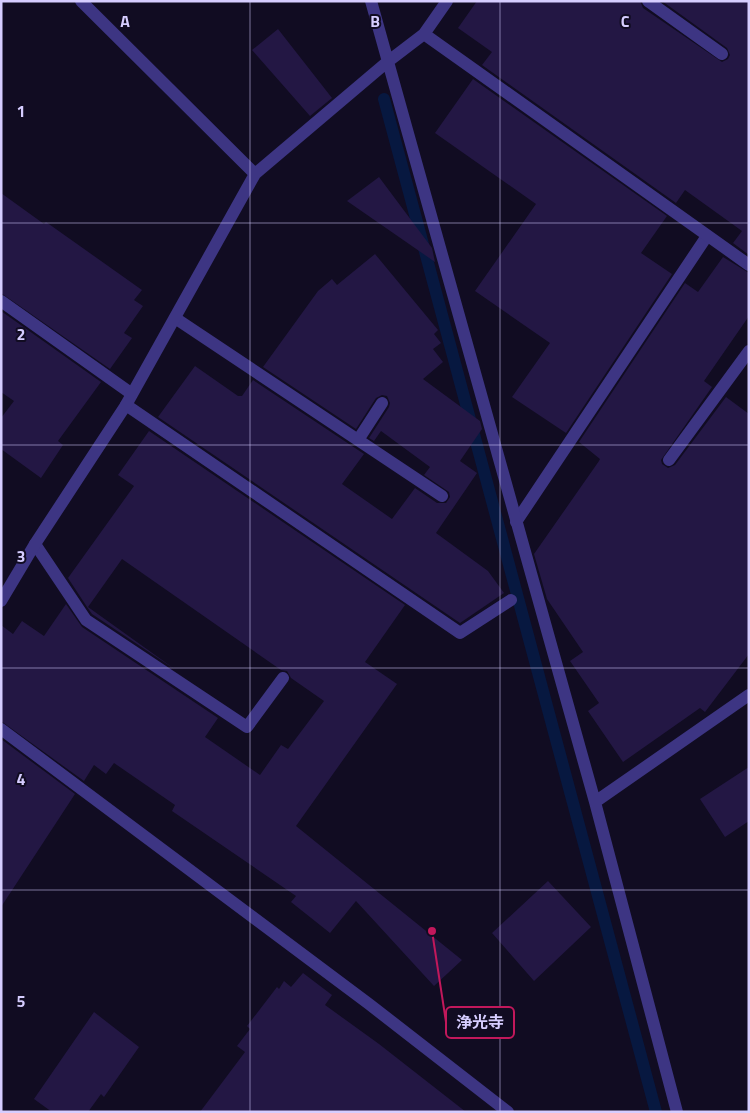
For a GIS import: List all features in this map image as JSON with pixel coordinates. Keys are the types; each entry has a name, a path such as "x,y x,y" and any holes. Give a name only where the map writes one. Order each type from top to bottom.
{"street":[{"path":"81,1 255,174"},
{"path":"371,1 386,63 595,802 677,1112"},
{"path":"1,601 35,544 129,399 255,174 386,63 424,34 447,1"},
{"path":"648,1 722,54"},
{"path":"424,34 749,265"},
{"path":"516,522 707,236"},
{"path":"1,302 129,399 460,633 511,600"},
{"path":"175,318 442,496"},
{"path":"669,460 749,351"},
{"path":"358,440 382,403"},
{"path":"35,544 86,620 247,727 283,678"},
{"path":"595,802 749,695"},
{"path":"1,729 369,1004 508,1112"}],"building":[{"path":"477,1 640,1 643,8 722,62 728,59 730,55 727,48 662,1 749,1 749,255 733,243 742,231 685,190 676,203 482,65 492,52 458,28"},
{"path":"278,29 332,98 310,116 252,50"},
{"path":"473,79 667,216 641,253 672,274 566,433 512,397 550,343 475,291 536,204 435,133"},
{"path":"379,177 432,248 435,262 347,201"},
{"path":"1,193 44,224 46,222 142,290 134,300 143,306 124,333 132,338 110,369 1,293"},
{"path":"375,254 438,330 434,334 441,343 433,349 443,362 423,379 480,421 482,429 460,461 477,473 436,533 488,571 504,593 460,623 158,417 195,366 238,396 242,396 253,380 364,454 342,484 392,519 415,488 437,503 446,503 450,497 449,492 424,475 430,467 381,431 374,441 369,438 389,407 390,403 387,396 382,395 376,398 356,429 263,367 318,291 332,279 337,285"},
{"path":"723,257 749,273 749,316 704,381 712,387 661,460 662,464 668,468 675,465 726,397 749,414 749,654 705,712 700,708 623,762 588,711 599,703 570,661 583,652 547,599 534,554 600,459 579,442 685,283 698,292"},
{"path":"1,311 101,382 58,441 63,445 41,478 1,449 1,418 14,401 1,392"},
{"path":"149,431 405,605 365,662 397,684 296,826 462,960 434,986 356,901 330,933 291,902 296,896 172,811 175,805 114,763 106,774 94,765 84,781 1,721 1,625 13,634 22,621 44,636 66,604 82,627 218,718 205,737 260,775 281,745 288,749 324,701 291,678 287,671 281,670 122,559 88,607 176,670 92,614 68,578 134,486 118,475"},
{"path":"1,739 75,794 1,907"},
{"path":"749,767 749,821 725,837 700,799"},
{"path":"548,881 591,927 534,981 492,933"},
{"path":"303,973 332,995 325,1005 379,1044 466,1112 200,1112 245,1052 237,1046 250,1029 247,1026 277,987 279,989 284,981 291,987"},
{"path":"94,1012 139,1047 104,1097 101,1094 88,1112 52,1112 34,1099"}],"waterway":[{"path":"384,99 656,1112"}],"place":[{"name":"浄光寺","path":"432,931"}]}
